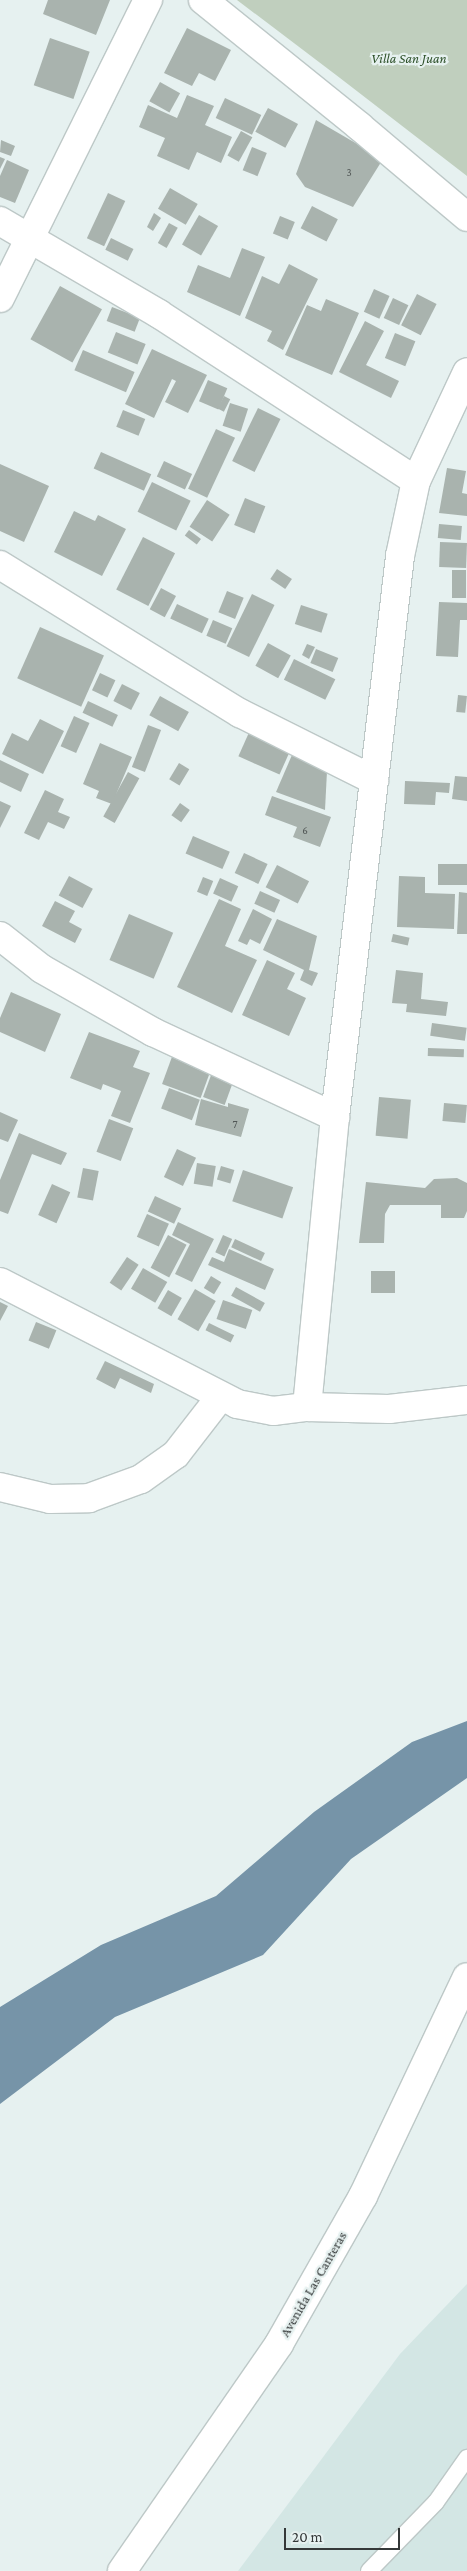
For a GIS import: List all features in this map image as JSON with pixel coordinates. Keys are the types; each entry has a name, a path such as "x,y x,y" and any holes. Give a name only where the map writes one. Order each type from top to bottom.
{"street":[{"path":"0,298 148,0"},
{"path":"203,0 359,126 467,217"},
{"path":"0,221 159,314 416,481"},
{"path":"307,1407 335,1117 400,556 416,481 467,372"},
{"path":"0,565 240,713 374,780"},
{"path":"0,936 42,969 153,1032 335,1117"},
{"path":"0,1282 237,1404 273,1411 307,1407 389,1409 467,1400"},
{"path":"0,1487 50,1500 89,1498 141,1479 176,1454 221,1396"},
{"name":"Avenida Las Canteras","path":"122,2571 279,2344 363,2196 467,1977"}],"lane":[{"path":"369,2571 436,2502 467,2458"}],"shaded area":[{"path":"467,2284 467,2571 238,2571 400,2354"}],"green space":[{"name":"Villa San Juan","path":"237,0 467,0 467,176 340,78"}],"water":[{"path":"467,1721 467,1778 351,1859 263,1955 115,2017 0,2104 0,2007 101,1945 216,1896 314,1812 412,1742"}],"building":[{"path":"48,0 110,0 96,35 43,14"},
{"path":"187,28 231,50 215,81 199,73 192,86 164,73"},
{"path":"50,38 90,52 73,99 34,85"},
{"path":"160,82 180,93 169,112 149,101"},
{"path":"187,95 214,106 205,125 232,137 221,163 197,152 189,170 157,156 165,138 139,127 148,105 177,118"},
{"path":"225,98 261,115 252,135 216,118"},
{"path":"268,108 298,124 285,148 255,132"},
{"path":"316,120 383,159 353,207 305,187 296,174"},
{"path":"241,131 252,137 239,162 227,155"},
{"path":"1,140 15,146 11,156 0,152"},
{"path":"252,147 267,153 257,176 243,170"},
{"path":"0,157 5,159 0,169"},
{"path":"7,160 29,170 15,203 0,197 0,176"},
{"path":"170,188 198,204 186,225 158,209"},
{"path":"108,193 125,201 104,246 87,238"},
{"path":"312,206 338,219 326,241 301,228"},
{"path":"154,213 161,218 153,231 147,227"},
{"path":"199,215 218,226 201,255 182,244"},
{"path":"280,216 295,222 288,240 273,234"},
{"path":"169,223 178,228 167,248 158,243"},
{"path":"111,238 133,249 128,261 105,250"},
{"path":"242,248 265,257 240,316 187,292 198,265 230,278"},
{"path":"289,264 318,279 283,350 267,341 272,331 245,318 262,276 279,284"},
{"path":"60,286 102,309 72,363 30,339"},
{"path":"374,289 390,296 379,319 364,312"},
{"path":"417,294 437,304 421,335 401,325"},
{"path":"393,298 408,305 399,325 384,318"},
{"path":"326,299 359,313 332,375 285,355 307,305 321,311"},
{"path":"112,307 140,318 135,332 107,321"},
{"path":"365,321 384,331 366,365 399,381 391,398 339,372"},
{"path":"116,332 146,344 137,364 108,352"},
{"path":"395,333 415,341 405,366 385,358"},
{"path":"152,349 207,375 188,413 165,402 176,381 172,379 154,418 125,404"},
{"path":"83,350 135,372 126,392 74,370"},
{"path":"208,380 227,388 218,409 199,401"},
{"path":"224,396 230,399 224,412 218,408"},
{"path":"230,403 248,409 241,432 223,426"},
{"path":"258,408 280,419 255,472 232,461"},
{"path":"123,410 145,419 139,436 116,427"},
{"path":"216,429 235,438 207,498 188,489"},
{"path":"101,452 151,474 144,491 94,468"},
{"path":"164,461 192,474 185,490 157,476"},
{"path":"0,464 49,486 24,542 0,531"},
{"path":"447,468 466,471 462,493 467,494 467,516 439,513"},
{"path":"152,482 191,501 176,531 138,512"},
{"path":"245,498 265,506 255,533 234,525"},
{"path":"207,500 230,515 212,542 190,527"},
{"path":"74,511 95,521 98,515 126,529 102,576 54,552"},
{"path":"439,524 462,526 461,540 438,538"},
{"path":"189,530 201,539 197,545 185,536"},
{"path":"143,537 175,553 148,606 116,590"},
{"path":"440,542 467,543 466,568 439,567"},
{"path":"277,569 292,579 285,589 270,579"},
{"path":"452,570 466,570 466,598 452,598"},
{"path":"161,588 176,596 165,617 150,609"},
{"path":"227,591 244,598 235,619 218,612"},
{"path":"252,594 274,605 249,657 227,646"},
{"path":"439,602 467,603 467,620 460,620 458,657 436,656"},
{"path":"177,604 209,619 202,633 170,619"},
{"path":"301,605 328,614 321,633 295,624"},
{"path":"213,620 232,628 226,644 206,636"},
{"path":"40,627 104,655 81,707 17,678"},
{"path":"268,643 291,656 278,678 255,666"},
{"path":"307,644 315,647 309,659 302,655"},
{"path":"316,649 338,658 333,672 310,663"},
{"path":"294,659 335,679 325,700 284,680"},
{"path":"100,673 115,680 107,697 92,690"},
{"path":"122,684 140,693 131,710 113,701"},
{"path":"458,695 467,696 465,713 456,712"},
{"path":"160,696 189,712 178,731 149,715"},
{"path":"88,701 118,715 112,727 83,713"},
{"path":"74,716 90,723 76,753 61,746"},
{"path":"40,719 64,731 43,774 2,754 12,733 28,741"},
{"path":"148,725 161,730 145,772 132,767"},
{"path":"251,728 292,746 280,775 238,756"},
{"path":"100,743 132,757 112,804 96,798 99,791 83,784"},
{"path":"292,755 327,771 325,810 276,792"},
{"path":"0,760 29,774 21,792 0,782"},
{"path":"179,763 189,769 180,785 169,779"},
{"path":"128,772 139,778 115,823 103,817"},
{"path":"455,776 467,777 467,801 452,799"},
{"path":"405,781 450,783 449,793 436,792 435,805 404,804"},
{"path":"45,790 64,799 58,812 70,817 64,829 48,822 39,840 24,833"},
{"path":"272,796 331,817 320,847 293,837 297,827 265,815"},
{"path":"0,801 11,806 0,828"},
{"path":"180,803 190,810 181,822 171,815"},
{"path":"193,836 230,852 222,869 186,853"},
{"path":"244,853 268,864 258,884 235,873"},
{"path":"438,864 467,864 467,885 438,885"},
{"path":"277,865 309,881 298,904 266,887"},
{"path":"69,876 93,889 83,908 59,895"},
{"path":"399,876 425,877 425,893 455,894 454,929 397,927"},
{"path":"203,877 213,881 207,896 197,892"},
{"path":"220,878 238,886 231,902 213,894"},
{"path":"260,891 280,900 274,913 254,904"},
{"path":"459,892 467,893 467,934 457,934"},
{"path":"219,899 241,909 225,946 257,960 232,1013 177,987"},
{"path":"55,901 75,911 69,922 82,929 75,943 42,926"},
{"path":"253,909 272,919 260,944 250,939 247,945 238,941"},
{"path":"129,914 173,933 154,979 109,960"},
{"path":"277,919 317,936 309,970 318,973 312,986 300,980 304,970 263,950"},
{"path":"393,934 410,938 408,946 391,942"},
{"path":"267,960 295,973 287,989 306,998 289,1036 242,1015"},
{"path":"396,970 423,973 421,999 448,1002 446,1016 406,1012 407,1004 392,1003"},
{"path":"11,992 61,1014 45,1052 0,1032 0,1018"},
{"path":"432,1023 467,1028 465,1041 430,1036"},
{"path":"89,1032 140,1051 133,1067 150,1073 130,1123 111,1116 121,1091 103,1084 101,1090 70,1078"},
{"path":"428,1048 464,1049 464,1057 428,1056"},
{"path":"173,1054 212,1068 201,1098 162,1084"},
{"path":"214,1067 236,1075 225,1105 203,1097"},
{"path":"169,1088 200,1100 192,1120 161,1109"},
{"path":"379,1097 411,1100 407,1139 376,1136"},
{"path":"201,1099 228,1107 228,1103 249,1109 241,1137 195,1125"},
{"path":"444,1103 467,1105 465,1123 442,1121"},
{"path":"0,1112 18,1120 8,1142 0,1139"},
{"path":"109,1119 133,1128 121,1161 96,1152"},
{"path":"19,1133 67,1153 61,1165 32,1154 8,1214 0,1211 0,1180"},
{"path":"177,1149 196,1158 183,1186 164,1177"},
{"path":"197,1163 216,1166 212,1187 194,1184"},
{"path":"221,1166 234,1170 230,1183 217,1179"},
{"path":"83,1168 99,1171 93,1201 77,1197"},
{"path":"243,1170 293,1187 282,1218 232,1201"},
{"path":"457,1178 467,1183 467,1211 464,1218 441,1218 441,1205 390,1205 385,1214 384,1243 359,1243 366,1182 425,1188 434,1179"},
{"path":"52,1184 70,1192 56,1223 38,1215"},
{"path":"155,1196 181,1208 174,1224 148,1211"},
{"path":"147,1214 169,1224 159,1247 137,1237"},
{"path":"178,1222 214,1239 192,1282 175,1274 190,1244 172,1235"},
{"path":"168,1235 187,1245 169,1278 151,1268"},
{"path":"223,1235 232,1239 224,1256 215,1252"},
{"path":"235,1239 265,1253 261,1261 231,1247"},
{"path":"229,1249 274,1269 265,1290 208,1265 212,1257 224,1262"},
{"path":"127,1257 139,1265 121,1291 110,1283"},
{"path":"143,1268 167,1282 155,1303 131,1289"},
{"path":"371,1271 395,1271 395,1293 371,1293"},
{"path":"211,1276 221,1282 214,1294 204,1288"},
{"path":"236,1287 265,1303 260,1312 231,1296"},
{"path":"195,1289 216,1301 198,1331 178,1319"},
{"path":"168,1290 182,1298 171,1316 158,1308"},
{"path":"223,1300 252,1310 246,1329 216,1319"},
{"path":"0,1302 8,1306 0,1321"},
{"path":"36,1322 56,1330 49,1349 29,1341"},
{"path":"209,1323 234,1335 231,1342 205,1330"},
{"path":"105,1361 154,1384 151,1393 120,1378 115,1389 96,1379"}]}
